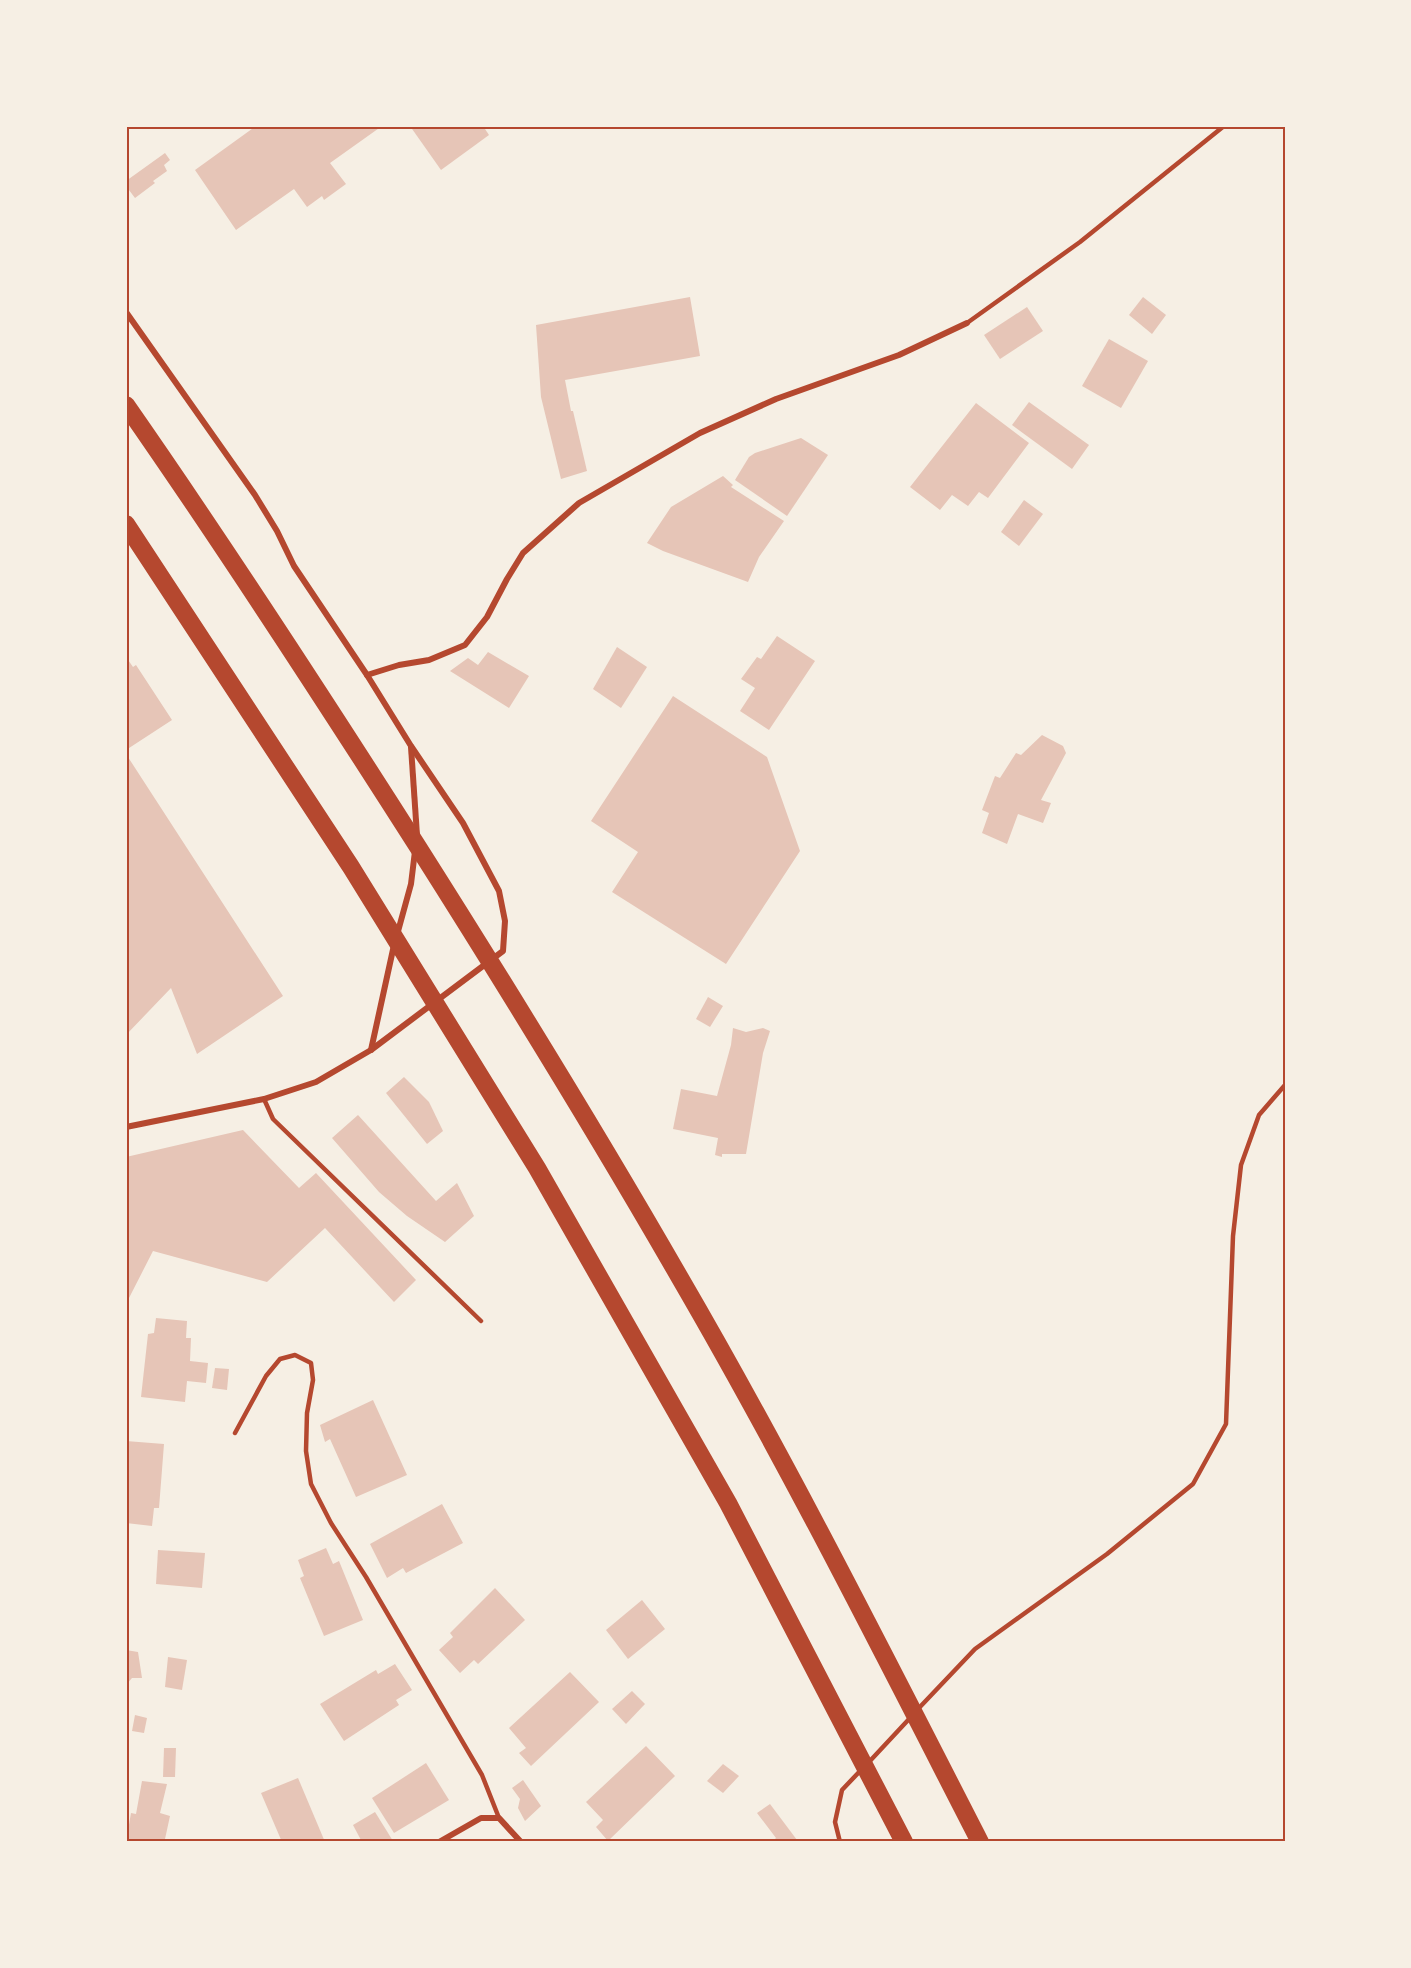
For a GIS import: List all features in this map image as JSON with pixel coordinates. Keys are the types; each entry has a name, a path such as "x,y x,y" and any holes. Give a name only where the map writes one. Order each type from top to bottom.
{"highway":[{"path":"126,405 199,509 350,741 524,1016 682,1280 808,1510 979,1840"},
{"path":"126,524 351,867 537,1168 728,1503 904,1842"}],"street":[{"path":"126,312 255,495 277,531 294,566 463,823 499,891 505,921 504,951 370,1050 315,1082 264,1099 126,1127"},
{"path":"367,675 399,665 429,660 465,645 488,617 523,553 579,503 700,433 776,399 899,355 967,323"},
{"path":"370,1050 392,953 411,884 417,831 411,746"},
{"path":"439,1842 481,1818 499,1818 521,1842"}],"lane":[{"path":"967,323 1080,242 1224,126"},
{"path":"840,1842 835,1822 842,1790 975,1649 1107,1554 1193,1484 1226,1424 1233,1236 1241,1165 1259,1115 1285,1085"},
{"path":"264,1099 273,1119 481,1322"},
{"path":"235,1433 266,1376 280,1359 295,1355 311,1363 313,1380 307,1413 306,1451 311,1484 331,1523 366,1577 482,1775 499,1818"}],"building":[{"path":"256,126 382,126 330,163 346,184 324,200 322,196 307,207 294,189 236,230 195,170"},
{"path":"410,126 483,126 489,135 441,170"},
{"path":"165,153 170,160 164,165 167,171 135,198 126,186 126,181"},
{"path":"690,297 700,356 565,380 587,471 561,479 541,397 536,325"},
{"path":"1143,297 1166,315 1152,334 1129,315"},
{"path":"1027,307 1043,331 1000,359 984,335"},
{"path":"1109,339 1148,361 1121,408 1082,386"},
{"path":"1029,402 1089,445 1072,469 1012,425"},
{"path":"976,403 1029,443 988,498 979,492 968,506 952,495 940,510 910,487"},
{"path":"801,438 828,455 787,516 735,480 749,457 755,453"},
{"path":"723,476 733,485 731,487 784,521 759,557 748,582 647,543 671,507"},
{"path":"1024,500 1043,514 1019,546 1001,532"},
{"path":"777,636 815,661 769,730 740,711 755,688 741,679 757,657 761,659"},
{"path":"617,647 647,667 621,708 593,689"},
{"path":"488,652 529,676 509,708 450,671 468,658 478,665"},
{"path":"126,657 133,667 136,665 172,720 126,750"},
{"path":"673,696 767,757 800,851 726,964 612,892 638,852 591,821"},
{"path":"1042,735 1063,746 1066,753 1041,800 1051,803 1043,823 1018,814 1007,844 982,833 989,813 982,810 995,776 1000,778 1016,753 1021,755"},
{"path":"126,754 283,996 197,1054 171,988 126,1035"},
{"path":"708,997 723,1006 710,1027 696,1019"},
{"path":"733,1028 746,1032 763,1028 770,1031 763,1053 746,1154 722,1154 722,1157 715,1155 718,1138 673,1129 681,1089 717,1096 731,1045"},
{"path":"404,1077 429,1102 443,1131 427,1144 386,1093"},
{"path":"358,1115 436,1201 457,1183 474,1216 445,1242 407,1216 379,1192 332,1138"},
{"path":"243,1130 299,1188 316,1173 416,1280 394,1302 325,1228 267,1282 153,1251 129,1298 126,1297 126,1157"},
{"path":"156,1318 187,1321 186,1338 191,1338 190,1361 208,1363 206,1383 187,1381 185,1402 141,1397 148,1334 154,1333"},
{"path":"215,1368 229,1369 227,1390 212,1388"},
{"path":"373,1400 407,1475 356,1497 330,1439 325,1442 320,1425"},
{"path":"126,1441 164,1444 159,1508 154,1508 152,1526 126,1523"},
{"path":"442,1504 463,1543 406,1573 403,1568 387,1578 370,1544"},
{"path":"326,1548 333,1564 339,1561 363,1620 324,1636 300,1578 304,1576 298,1560"},
{"path":"158,1550 205,1553 202,1588 156,1584"},
{"path":"495,1588 525,1620 478,1664 474,1660 460,1673 439,1650 453,1637 450,1633"},
{"path":"642,1600 665,1629 628,1659 606,1630"},
{"path":"126,1650 138,1652 142,1678 132,1678 126,1685"},
{"path":"168,1657 187,1660 182,1690 165,1687"},
{"path":"395,1664 412,1690 396,1700 399,1705 344,1741 320,1704 376,1670 378,1674"},
{"path":"570,1672 599,1702 531,1766 519,1753 526,1748 509,1728"},
{"path":"632,1691 645,1704 626,1724 612,1709"},
{"path":"135,1715 147,1718 144,1733 132,1731"},
{"path":"646,1746 675,1776 608,1841 596,1827 603,1820 586,1802"},
{"path":"164,1748 176,1748 175,1777 163,1777"},
{"path":"426,1763 449,1800 394,1833 372,1798"},
{"path":"723,1764 739,1776 723,1793 707,1781"},
{"path":"298,1778 325,1842 282,1842 261,1793"},
{"path":"523,1780 541,1806 525,1821 518,1808 520,1799 512,1788"},
{"path":"142,1781 167,1784 160,1813 170,1816 165,1839 173,1842 126,1842 131,1813 136,1814"},
{"path":"770,1804 797,1840 796,1842 772,1842 776,1838 757,1813"},
{"path":"375,1812 392,1842 362,1842 353,1825"}]}
